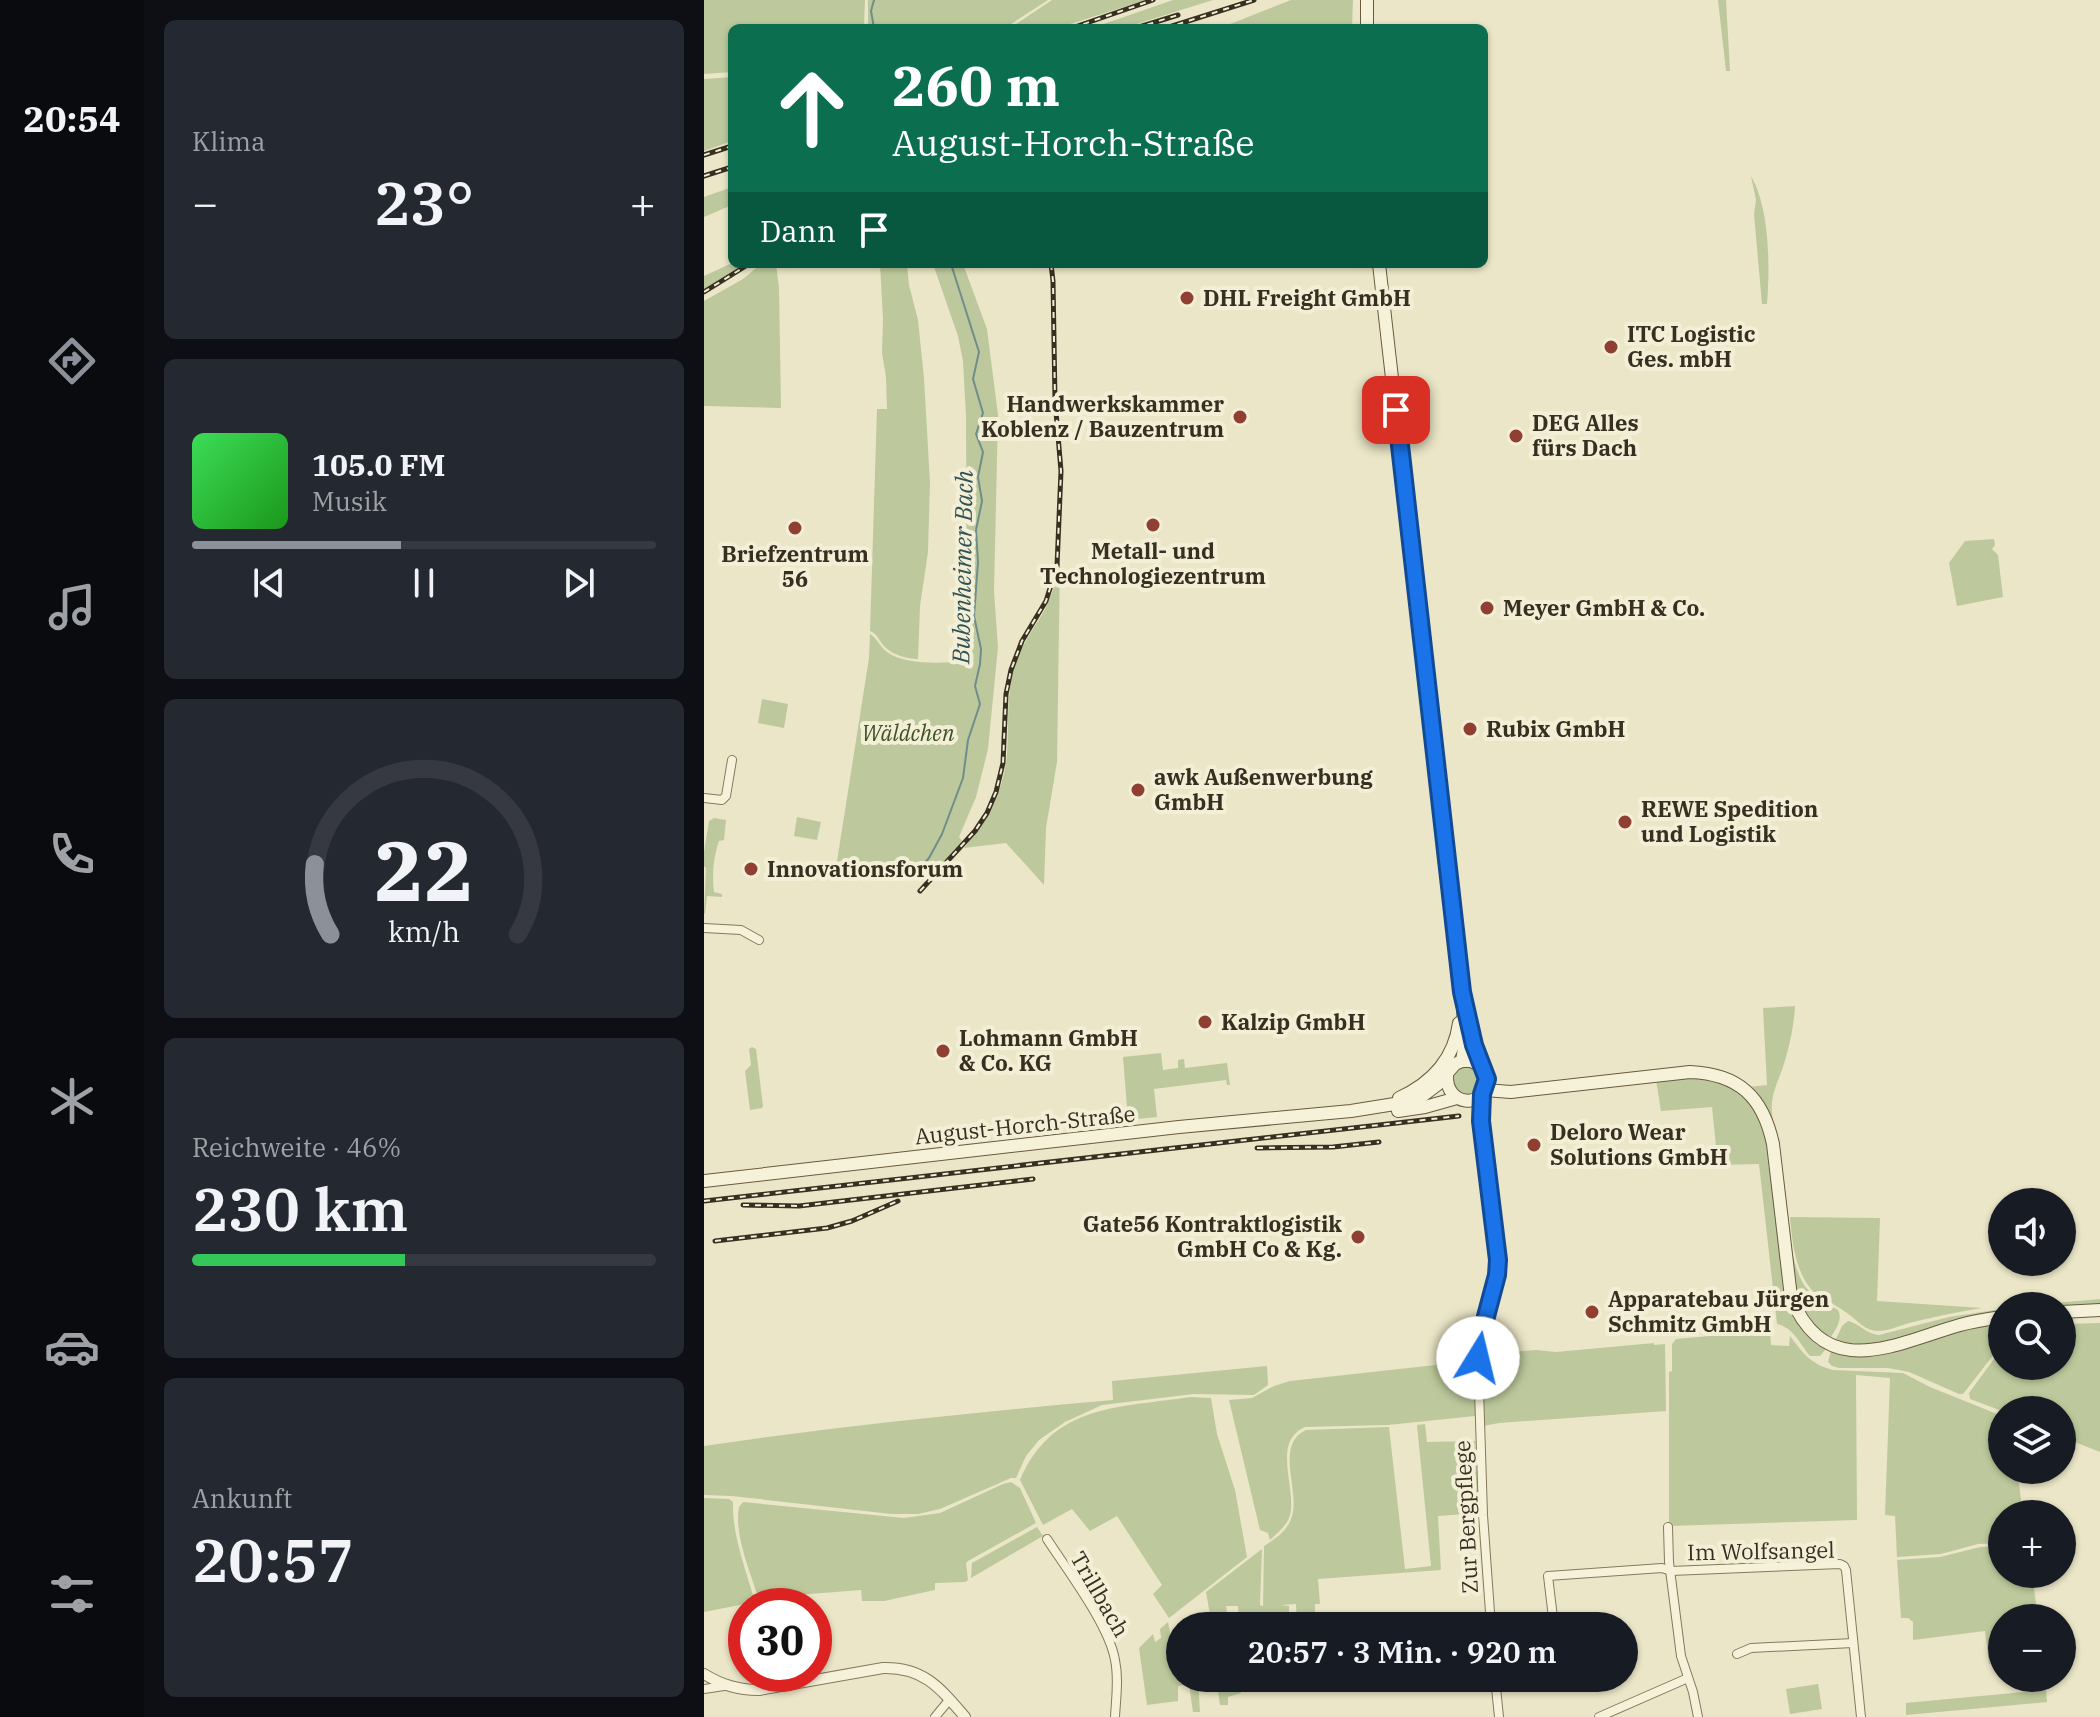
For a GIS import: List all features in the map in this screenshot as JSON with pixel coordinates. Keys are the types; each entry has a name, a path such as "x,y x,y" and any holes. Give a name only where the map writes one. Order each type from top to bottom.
{"main road":[{"path":"1367,0 1367,24"},
{"path":"1379,268 1462,992 1465,1047 1462,1061 1471,1061 1500,1085 1519,1091"},
{"path":"1462,992 1470,1031 1487,1084 1483,1092"},
{"path":"1378,1106 1427,1083 1445,1063 1456,1041 1462,992"},
{"name":"August-Horch-Straße","path":"704,1181 1179,1127 1351,1111 1421,1097 1462,1061"},
{"name":"August-Horch-Straße","path":"1351,1111 1401,1111 1459,1099 1473,1100 1483,1092 1519,1091 1690,1072 1722,1076 1744,1088 1763,1111 1770,1132 1791,1297 1802,1319 1819,1337 1844,1349 1886,1349 1959,1325 1988,1320"},
{"path":"1447,1076 1449,1090 1459,1099"},
{"path":"2076,1311 2100,1310"}],"street":[{"path":"704,798 722,800 726,796 732,760"},
{"path":"704,928 741,930 759,940"},
{"name":"Zur Bergpflege","path":"1483,1092 1481,1121 1498,1260 1478,1358 1483,1515 1490,1612"},
{"path":"1459,1099 1481,1121"},
{"path":"1668,1527 1681,1656 1698,1717"},
{"name":"Trillbach","path":"1047,1539 1111,1645 1117,1668 1115,1717"},
{"name":"Im Wolfsangel","path":"1671,1571 1844,1566 1861,1717"},
{"path":"1552,1612 1548,1576 1662,1568 1671,1571"},
{"path":"1737,1654 1751,1648 1770,1646 1853,1643"},
{"path":"832,1677 883,1668 912,1671 950,1699 965,1717"},
{"path":"704,1674 724,1686"},
{"path":"1599,1717 1688,1678"},
{"path":"704,1689 728,1687"},
{"path":"1496,1692 1499,1717"},
{"path":"935,1717 950,1699"}],"green space":[{"path":"704,0 865,0 864,24 728,24 728,72 704,74"},
{"path":"868,0 1048,0 1011,24 868,24"},
{"path":"1052,0 1146,0 1070,24 1016,24"},
{"path":"1173,0 1213,0 1137,24 1104,24"},
{"path":"1291,0 1353,0 1352,24 1230,24"},
{"path":"1718,0 1726,0 1730,71 1726,71"},
{"path":"728,77 728,142 704,151 704,79"},
{"path":"1751,176 1765,221 1767,304 1762,304 1754,214 1756,200"},
{"path":"728,188 728,207 704,217 704,197"},
{"path":"728,265 728,268 738,268 704,289 704,276"},
{"path":"756,268 776,268 781,408 704,406 704,301"},
{"path":"880,268 907,268 918,320 930,483 928,552 920,606 918,659 892,652 870,631 877,409 887,409 882,353"},
{"name":"Wäldchen","path":"934,268 964,268 987,329 998,415 994,592 998,647 988,749 976,797 959,837 962,841 934,872 878,877 835,874 869,658 870,634 887,652 904,660 967,661 966,416 963,361 958,336"},
{"path":"1994,539 1992,549 1998,555 2003,597 1957,606 1949,563 1965,541"},
{"path":"1060,561 1057,762 1046,828 1044,885 1006,843 964,848 980,827 998,792 1007,754 1011,679 1023,646 1049,601"},
{"path":"762,699 788,704 784,728 758,723"},
{"path":"797,817 821,822 817,840 794,836"},
{"path":"714,818 726,820 724,840 719,841 713,873 714,892 722,894 722,897 707,896 705,914 704,852 709,821"},
{"path":"1795,1006 1789,1044 1773,1098 1774,1126 1749,1087 1767,1085 1763,1008"},
{"path":"749,1049 756,1049 763,1106 750,1110 745,1071 751,1065"},
{"path":"1161,1053 1163,1070 1178,1068 1178,1060 1184,1059 1185,1068 1227,1063 1230,1085 1226,1080 1154,1089 1157,1117 1128,1120 1123,1057"},
{"path":"1467,1066 1477,1071 1482,1081 1477,1091 1467,1096 1457,1091 1452,1081 1457,1071"},
{"path":"1681,1076 1726,1081 1754,1103 1766,1134 1784,1283 1793,1314 1800,1325 1816,1344 1826,1349 1820,1356 1810,1356 1792,1332 1777,1324 1759,1164 1718,1165 1712,1107 1661,1111 1656,1080"},
{"path":"1790,1217 1880,1218 1877,1301 1982,1308 1886,1330 1869,1329 1809,1286 1796,1258"},
{"path":"1790,1245 1804,1285 1816,1297 1838,1310 1839,1320 1831,1337 1811,1324 1800,1307 1794,1286"},
{"path":"2100,1299 2100,1306 2076,1306 2076,1301"},
{"path":"1988,1311 1988,1317 1879,1346 1836,1339 1848,1321 1879,1335 1949,1317"},
{"path":"2100,1323 2100,1452 2076,1443 2076,1396 1988,1396 1988,1406 1970,1399 1969,1393 1988,1367 1988,1380 2076,1380 2076,1324"},
{"path":"1988,1324 1988,1362 1963,1394 1909,1372 1888,1368 1839,1368 1828,1362 1831,1351 1856,1356 1884,1354"},
{"path":"1770,1332 1771,1345 1789,1346 1790,1336 1808,1358 1825,1368 1903,1373 1988,1410 1988,1484 2019,1484 2021,1500 1988,1500 1988,1544 1941,1554 1897,1557 1895,1516 1885,1515 1890,1378 1856,1375 1857,1520 1669,1526 1669,1372 1672,1371 1672,1344 1676,1339"},
{"path":"1665,1344 1666,1411 1483,1426 1481,1361 1487,1360 1486,1354 1536,1350 1556,1352"},
{"path":"1475,1362 1475,1416 1388,1425 1305,1427 1295,1434 1287,1454 1291,1504 1289,1519 1270,1540 1268,1533 1260,1530 1229,1400 1252,1398 1290,1381"},
{"path":"1267,1366 1268,1385 1254,1395 1194,1394 1102,1405 1065,1422 1039,1440 1026,1456 1016,1478 940,1509 918,1514 891,1514 704,1495 704,1446 908,1420 1113,1400 1112,1381"},
{"path":"1190,1397 1211,1398 1217,1434 1235,1490 1247,1557 1177,1612 1166,1614 1153,1594 1162,1585 1117,1516 1090,1531 1072,1509 1043,1525 1020,1480 1034,1455 1051,1436 1070,1423 1114,1408"},
{"path":"1425,1424 1427,1442 1475,1441 1479,1513 1438,1516 1441,1570 1318,1579 1320,1604 1315,1604 1315,1612 1296,1612 1296,1604 1281,1605 1289,1606 1289,1612 1238,1612 1238,1606 1226,1606 1227,1612 1210,1612 1206,1592 1262,1549 1260,1605 1263,1606 1264,1546 1283,1531 1291,1519 1291,1447 1296,1437 1306,1430 1389,1427 1405,1569 1431,1566 1417,1425"},
{"path":"1011,1482 1020,1488 1036,1523 968,1561 968,1580 965,1582 935,1583 935,1590 884,1601 862,1601 861,1590 832,1592 832,1588 755,1588 739,1530 739,1507 743,1502 904,1518 940,1513"},
{"path":"704,1498 729,1499 733,1502 737,1540 751,1588 728,1588 728,1607 704,1612"},
{"path":"1037,1527 1043,1536 971,1578 972,1563"},
{"path":"1988,1547 1988,1588 2034,1588 2036,1604 1988,1604 1988,1656 1985,1631 1913,1640 1913,1622 1901,1618 1897,1560 1940,1557"},
{"path":"1166,1624 1166,1692 1178,1692 1178,1701 1147,1705 1139,1648 1153,1634 1155,1642 1161,1638 1160,1629"},
{"path":"1818,1684 1822,1709 1790,1714 1786,1689"},
{"path":"1190,1692 1199,1692 1200,1712 1193,1712"},
{"path":"1218,1692 1241,1692 1228,1697 1228,1705 1220,1705"},
{"path":"2024,1692 2046,1692 2047,1702 1906,1715 1906,1703"}],"waterway":[{"name":"Bubenheimer Bach","path":"873,24 871,11 874,0"},
{"name":"Bubenheimer Bach","path":"921,867 942,834 963,778 968,740 980,704 975,686 981,649 974,616 978,562 976,530 982,501 978,477 983,452 976,434 983,413 973,379 979,352 952,268"}],"railway":[{"path":"1084,24 1153,0"},
{"path":"1179,24 1254,0"},
{"path":"1149,24 1178,15"},
{"path":"704,155 728,147"},
{"path":"704,176 728,168"},
{"path":"704,292 743,268"},
{"path":"920,891 975,831 996,792 1003,763 1006,694 1011,670 1022,641 1046,601 1057,566 1061,471 1055,400 1051,268"},
{"path":"704,1201 1459,1116"},
{"path":"1257,1148 1333,1147 1379,1142"},
{"path":"743,1205 799,1206 1033,1179"},
{"path":"715,1241 827,1228 898,1201"}],"place":[{"name":"DHL Freight GmbH","path":"1187,298"},
{"name":"ITC Logistic Ges. mbH","path":"1611,347"},
{"name":"Handwerkskammer Koblenz / Bauzentrum","path":"1240,417"},
{"name":"DEG Alles fürs Dach","path":"1516,436"},
{"name":"Metall- und Technologiezentrum","path":"1153,525"},
{"name":"Briefzentrum 56","path":"795,528"},
{"name":"Meyer GmbH & Co.","path":"1487,608"},
{"name":"Rubix GmbH","path":"1470,729"},
{"name":"awk Außenwerbung GmbH","path":"1138,790"},
{"name":"REWE Spedition und Logistik","path":"1625,822"},
{"name":"Innovationsforum","path":"751,869"},
{"name":"Kalzip GmbH","path":"1205,1022"},
{"name":"Lohmann GmbH & Co. KG","path":"943,1051"},
{"name":"Deloro Wear Solutions GmbH","path":"1534,1145"},
{"name":"Gate56 Kontraktlogistik GmbH Co & Kg.","path":"1358,1237"},
{"name":"Apparatebau Jürgen Schmitz GmbH","path":"1592,1312"}],"route":[{"path":"1396,410 1462,992 1474,1045 1487,1079 1482,1094 1481,1121 1498,1260 1478,1358"}]}
